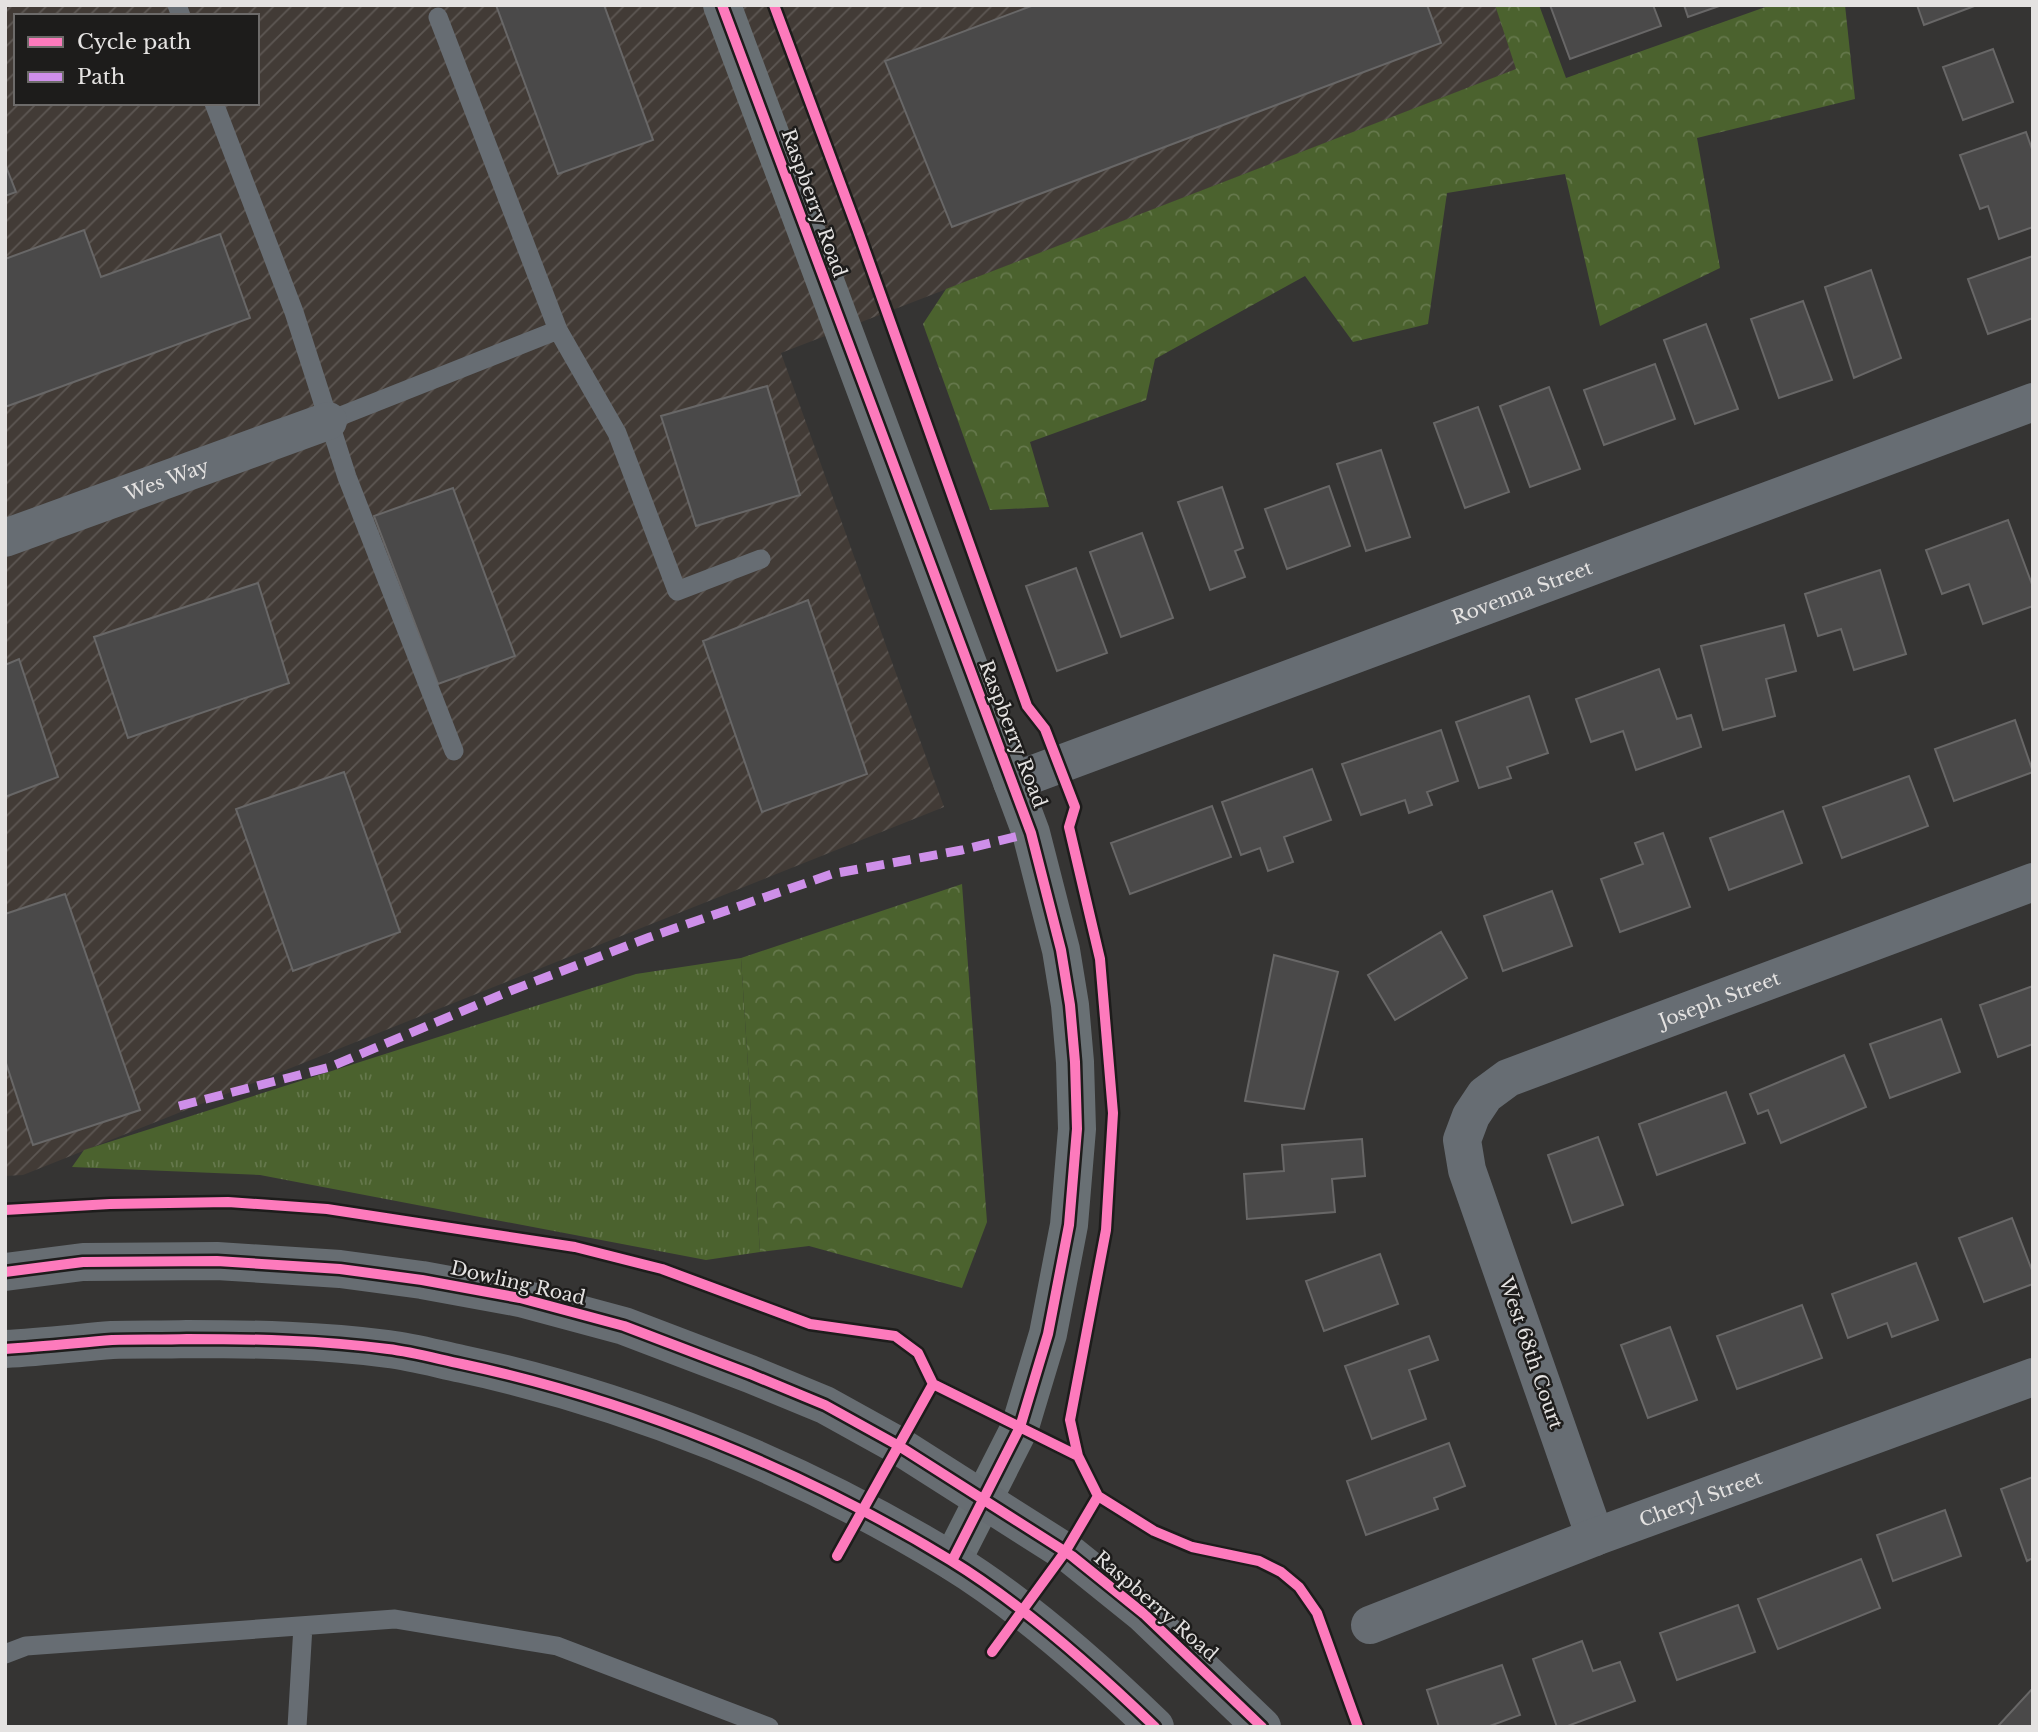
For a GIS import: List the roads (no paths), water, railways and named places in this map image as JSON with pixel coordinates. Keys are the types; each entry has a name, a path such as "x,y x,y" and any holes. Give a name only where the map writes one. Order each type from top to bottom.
{"main road":[{"name":"Raspberry Road","path":"722,5 1031,834 1061,950 1070,1005 1077,1129 1069,1225 1048,1334 1020,1427 952,1561"},
{"name":"Dowling Road","path":"5,1272 83,1262 218,1261 340,1269 422,1280 520,1298 624,1326 825,1405 899,1446 983,1499"},
{"path":"5,1349 115,1340 253,1339 322,1342 391,1349 520,1376 621,1408 789,1474 863,1510 952,1561 1032,1618 1155,1727"},
{"name":"Raspberry Road","path":"983,1499 1072,1556 1144,1614 1262,1727"}],"street":[{"name":"Rovenna Street","path":"1012,782 2033,402"},
{"name":"Wes Way","path":"5,538 328,421"},
{"name":"Joseph Street","path":"1467,1170 1462,1140 1471,1116 1485,1095 1508,1078 2033,882"},
{"name":"West 68th Court","path":"1467,1170 1595,1537"},
{"name":"Cheryl Street","path":"1370,1625 1595,1537 2033,1377"}],"lane":[{"path":"438,17 558,330 617,433 677,591 761,559"},
{"path":"215,105 294,312 352,489 454,751"},
{"path":"328,421 558,330"},
{"path":"5,1654 26,1646 395,1619 557,1646 769,1727"},
{"path":"297,1727 303,1626"}]}
